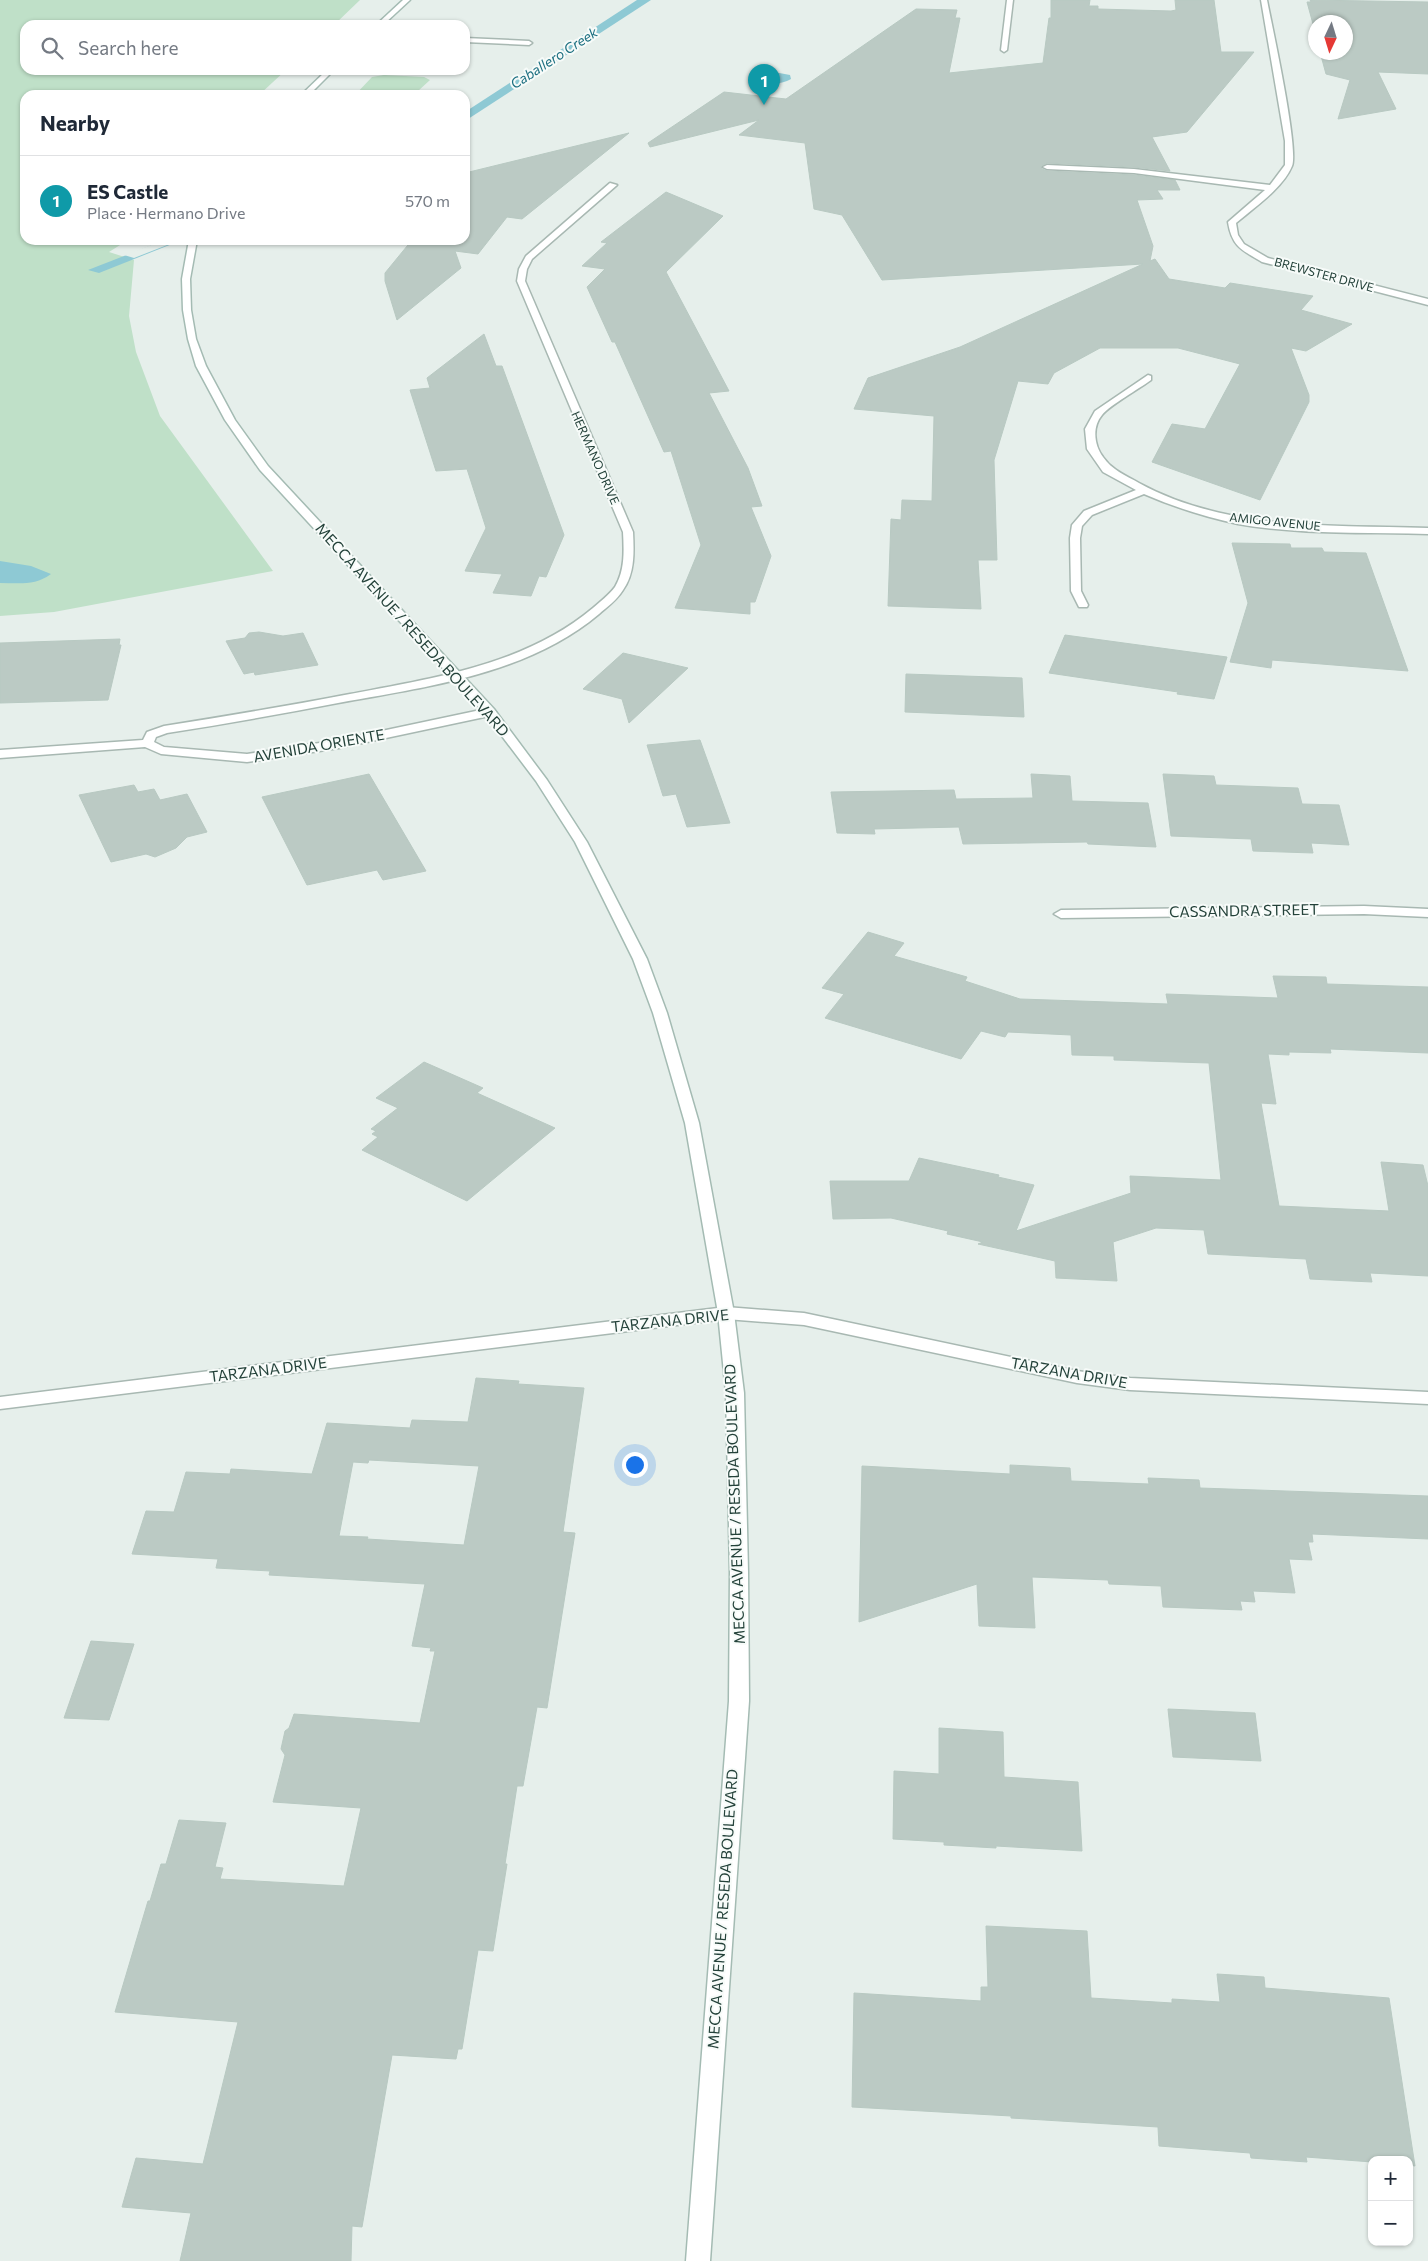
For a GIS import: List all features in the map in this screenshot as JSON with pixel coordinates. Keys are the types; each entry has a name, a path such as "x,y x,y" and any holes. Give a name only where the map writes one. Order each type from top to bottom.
{"street":[{"path":"385,20 407,0"},
{"path":"1004,50 1010,0"},
{"name":"BREWSTER DRIVE","path":"1264,0 1289,141 1289,165 1272,188 1232,222 1234,235 1241,246 1265,260 1428,302"},
{"path":"470,40 529,43"},
{"path":"310,90 326,75"},
{"path":"1047,167 1134,171 1272,188"},
{"name":"HERMANO DRIVE","path":"456,674 520,655 546,644 589,619 620,588 630,563 628,532 521,281 523,269 529,258 613,185"},
{"name":"MECCA AVENUE / RESEDA BOULEVARD","path":"192,245 186,279 187,310 192,339 201,366 230,420 264,468 490,712 541,780 581,842 640,958 660,1013 692,1123 726,1313 735,1393 739,1572 738,1701 698,2261"},
{"name":"AMIGO AVENUE","path":"1148,378 1098,413 1090,429 1092,449 1108,470 1144,490 1183,507 1239,521 1299,527 1428,531"},
{"path":"1083,605 1076,591 1075,538 1077,525 1088,513 1144,490"},
{"path":"147,743 151,735 164,730 290,709 456,674"},
{"name":"AVENIDA ORIENTE","path":"0,754 147,743 161,750 247,758 332,745 490,712"},
{"name":"CASSANDRA STREET","path":"1061,914 1364,910 1428,913"},
{"name":"TARZANA DRIVE","path":"0,1403 726,1313 804,1319 1086,1378 1130,1384 1428,1398"}],"green space":[{"path":"0,0 360,0 339,20 20,20 20,75 281,75 264,90 20,90 20,245 120,245 109,252 134,260 129,316 136,352 160,416 273,571 54,612 0,616"},
{"path":"384,75 424,77 430,80 419,90 360,90 372,77"}],"water":[{"name":"Caballero Creek","path":"637,0 651,0 470,118 470,109"},
{"path":"774,72 790,75 791,79 771,84 760,82 752,77 756,74"},
{"path":"152,245 169,245 99,273 88,270"},
{"path":"0,561 31,566 51,574 33,582 0,583"}],"pier":[{"path":"151,245 167,245 134,258 124,255"}],"building":[{"path":"1051,0 1090,0 1089,6 1098,6 1098,9 1171,11 1176,10 1175,0 1214,0 1221,52 1254,52 1187,132 1152,137 1170,171 1134,167 1047,163 1041,166 1042,169 1047,171 1134,175 1175,180 1180,190 1157,190 1163,199 1137,200 1153,246 1150,261 1155,259 1169,279 1225,288 1230,283 1313,296 1301,310 1352,324 1306,351 1291,348 1309,395 1309,402 1260,500 1152,462 1172,424 1205,429 1240,364 1178,348 1100,348 1054,373 1048,384 1018,381 994,460 997,560 978,560 981,609 888,606 891,519 901,520 902,500 932,501 934,416 854,409 868,378 960,347 1143,264 882,280 842,215 814,209 805,143 739,135 759,120 650,147 648,143 724,92 786,99 916,9 957,10 955,18 960,18 949,73 1043,63 1049,18 1051,18"},
{"path":"1310,0 1428,2 1428,74 1378,72 1396,109 1338,119 1350,80 1326,74 1322,60 1353,60 1353,15 1311,15 1307,2 1311,2"},
{"path":"629,133 522,219 507,217 478,254 455,251 461,268 397,320 385,281 385,273 408,245 470,245 470,172"},
{"path":"666,192 723,216 666,272 729,391 709,393 748,468 762,506 751,507 771,556 755,602 750,602 750,614 675,608 701,545 671,451 664,452 615,342 612,342 587,287 605,269 582,266 607,243 601,242"},
{"path":"484,334 496,366 502,366 564,535 546,577 539,576 531,596 493,593 502,574 465,571 486,528 467,469 436,471 410,390 430,388 427,378"},
{"path":"1232,543 1290,544 1291,548 1322,548 1324,552 1366,553 1408,671 1272,660 1271,668 1230,662 1248,603"},
{"path":"259,632 283,636 303,633 318,665 255,675 254,672 244,674 226,641 245,638 249,633"},
{"path":"1065,635 1227,657 1214,699 1177,694 1178,692 1049,673"},
{"path":"120,639 119,645 121,645 108,700 0,703 0,643"},
{"path":"623,653 688,668 629,723 622,699 583,689"},
{"path":"906,674 1022,678 1024,717 905,712"},
{"path":"700,740 730,823 687,827 676,794 663,796 647,745"},
{"path":"369,774 426,871 383,880 377,870 307,885 262,797"},
{"path":"1031,774 1070,776 1072,801 1148,803 1156,847 1088,844 1087,842 963,844 959,827 874,829 875,834 837,833 831,792 954,790 956,799 1033,798"},
{"path":"1163,774 1214,776 1216,785 1298,788 1302,804 1339,805 1349,845 1311,843 1313,853 1253,851 1251,839 1171,836"},
{"path":"134,785 138,792 154,789 160,800 187,794 207,832 187,837 176,848 155,857 146,854 111,862 79,795"},
{"path":"868,932 904,943 894,956 967,977 965,981 1020,999 1168,1004 1166,994 1278,998 1273,976 1326,977 1327,984 1428,987 1428,1053 1330,1049 1331,1053 1289,1052 1289,1055 1268,1054 1276,1104 1261,1103 1279,1206 1389,1211 1381,1162 1423,1165 1428,1186 1428,1276 1370,1273 1372,1282 1310,1279 1306,1259 1208,1254 1204,1230 1156,1228 1113,1242 1117,1281 1056,1278 1055,1261 978,1244 983,1242 947,1234 948,1231 891,1218 833,1219 830,1181 909,1181 919,1158 999,1175 998,1177 1034,1185 1016,1231 1131,1193 1130,1176 1221,1180 1209,1063 1114,1060 1114,1056 1072,1055 1071,1035 1008,1032 1005,1037 981,1031 961,1059 825,1018 844,994 822,988"},
{"path":"424,1062 483,1088 477,1093 555,1128 467,1201 362,1150 378,1137 372,1134 376,1131 371,1129 398,1108 376,1098"},
{"path":"476,1378 519,1381 518,1384 584,1388 563,1532 575,1533 547,1708 537,1707 523,1786 517,1786 493,1951 478,1950 462,2049 458,2049 456,2059 392,2055 362,2227 352,2226 351,2261 180,2261 191,2213 122,2207 136,2158 203,2164 238,2022 115,2012 148,1901 150,1901 161,1864 166,1864 179,1820 226,1823 215,1867 223,1868 220,1879 344,1886 361,1808 273,1802 285,1755 281,1749 285,1731 289,1728 294,1714 420,1723 435,1651 430,1651 431,1648 412,1646 425,1584 269,1575 270,1571 216,1568 218,1559 132,1554 146,1511 174,1512 186,1472 230,1474 231,1469 312,1474 327,1423 410,1428 412,1420 468,1422","holes":["369,1460 479,1466 464,1545 339,1536 353,1462 368,1463"]},
{"path":"1010,1465 1070,1468 1071,1481 1149,1484 1148,1478 1199,1480 1200,1488 1428,1496 1428,1539 1312,1534 1313,1542 1308,1542 1312,1560 1289,1559 1295,1593 1253,1591 1255,1602 1240,1601 1242,1610 1163,1607 1161,1586 1109,1584 1108,1580 1032,1577 1035,1628 979,1626 977,1584 859,1622 862,1466 1010,1474"},
{"path":"91,1641 134,1644 109,1720 64,1718"},
{"path":"1168,1709 1255,1713 1261,1761 1173,1757"},
{"path":"939,1728 1003,1732 1004,1777 1078,1782 1082,1851 944,1845 944,1842 893,1839 894,1771 939,1774"},
{"path":"986,1926 1087,1931 1091,1998 1172,2003 1172,1999 1220,2002 1217,1974 1264,1977 1265,1988 1389,1998 1415,2166 1413,2166 1413,2156 1368,2156 1368,2162 1306,2157 1307,2162 1251,2158 1250,2153 1159,2146 1158,2127 852,2107 854,1993 981,2001 981,1987 988,1987"}],"place":[{"name":"ES Castle","path":"764,105"}]}
